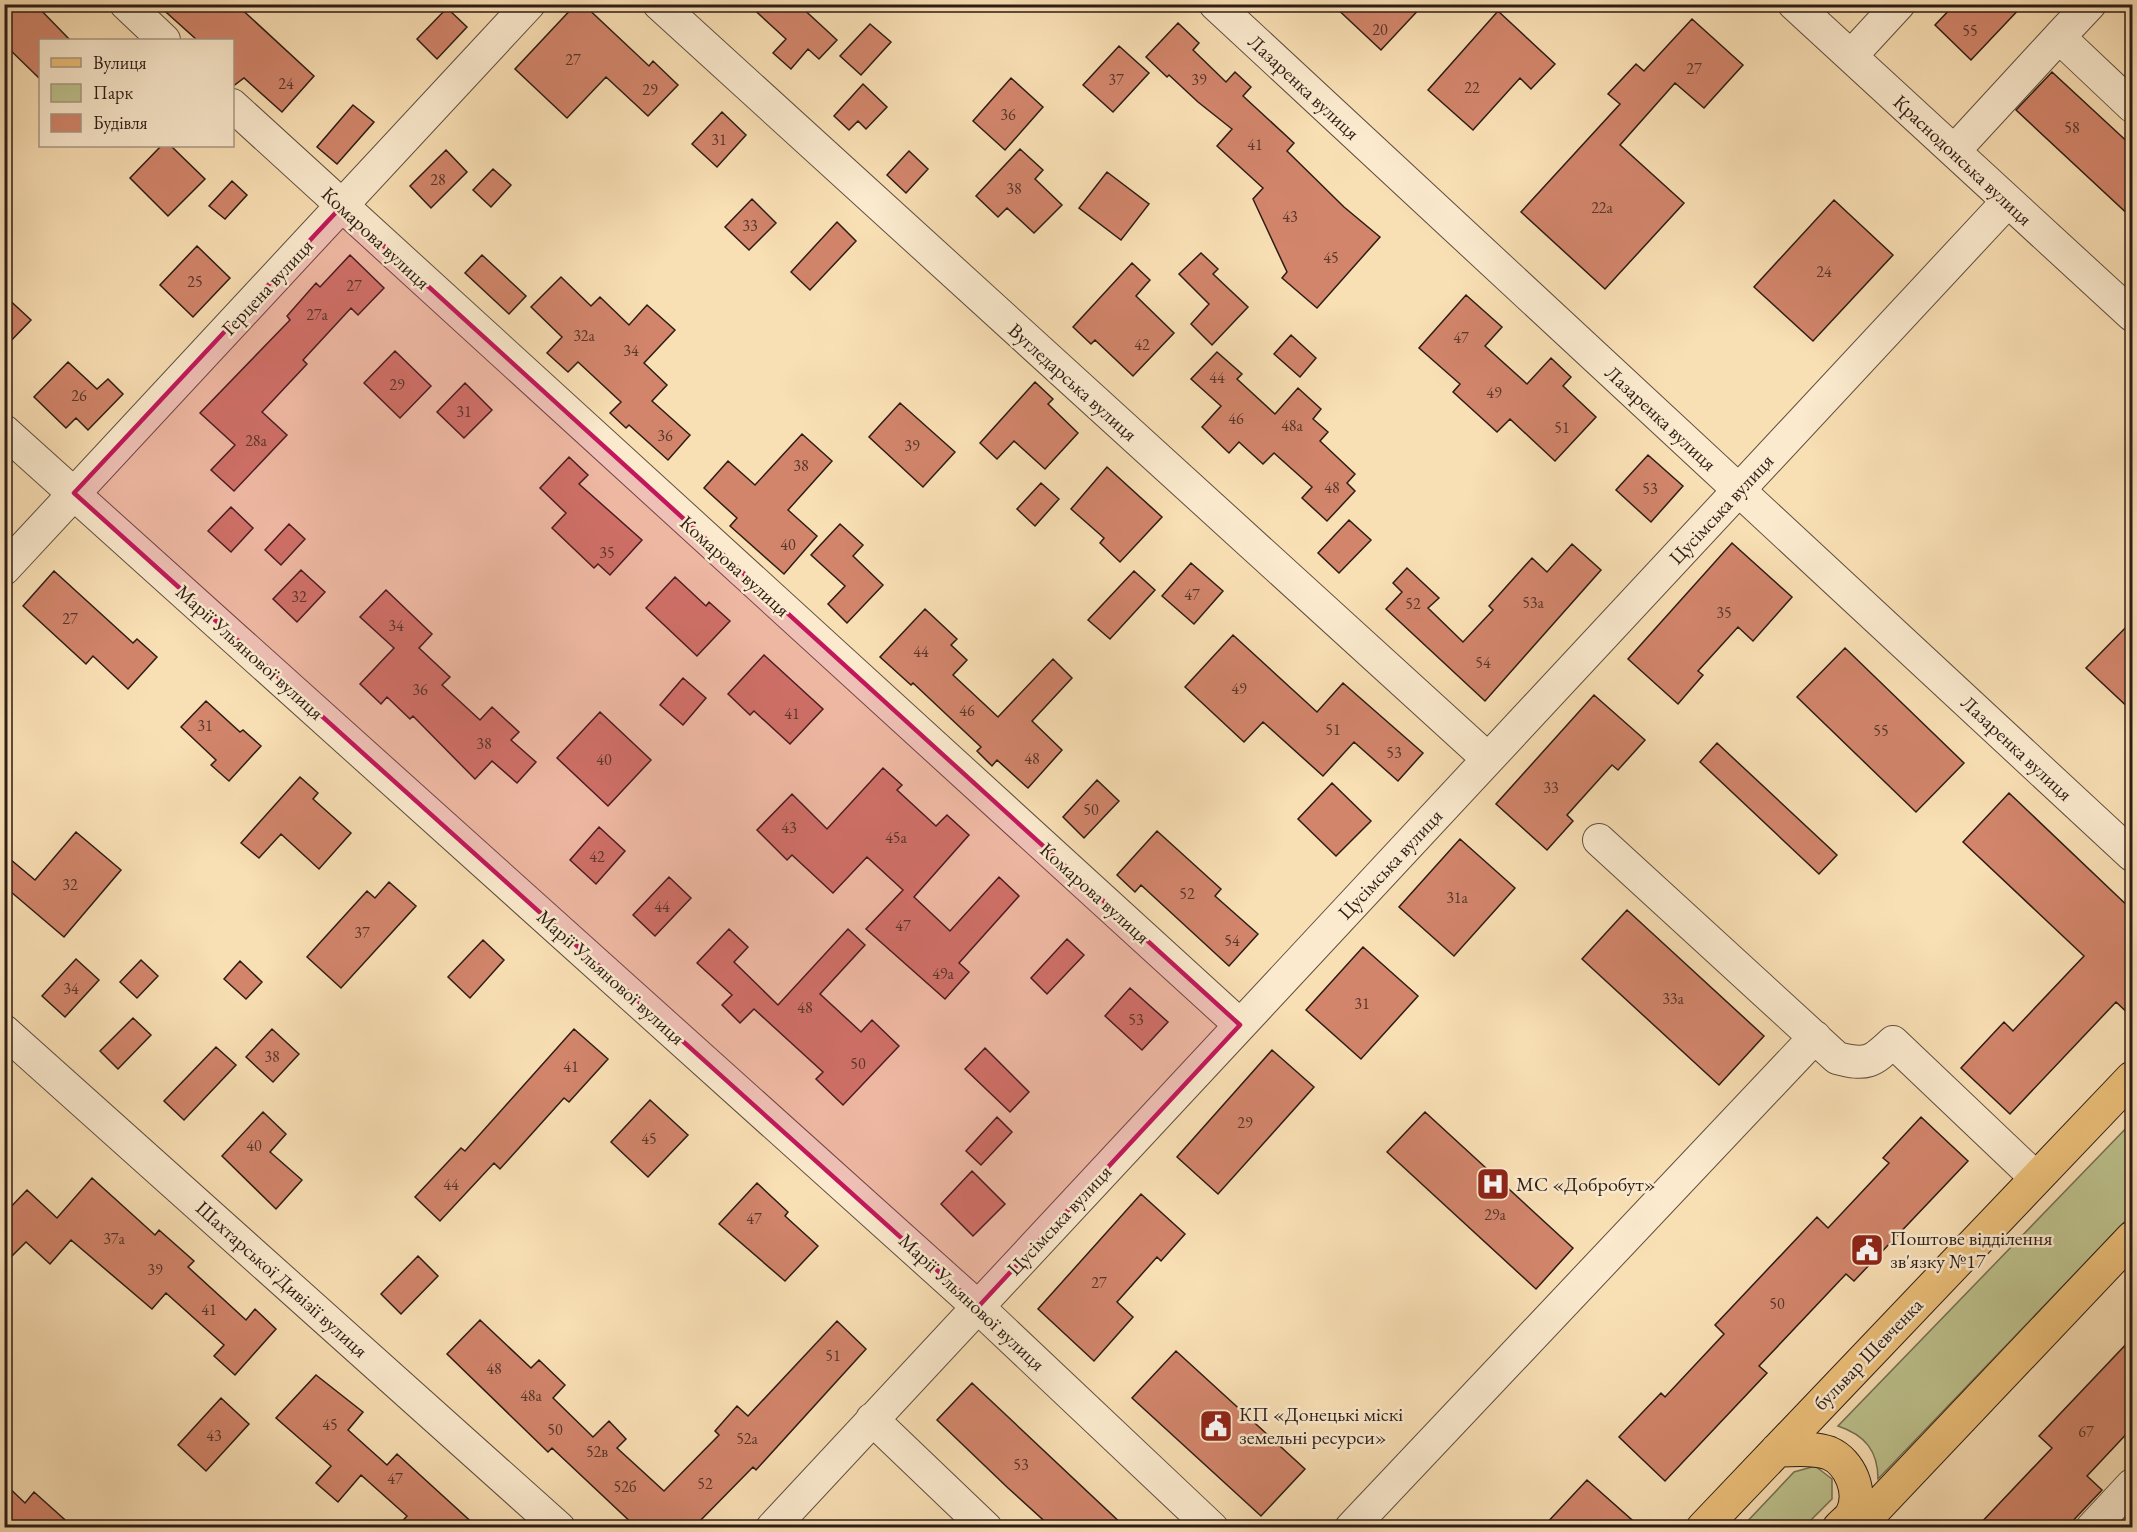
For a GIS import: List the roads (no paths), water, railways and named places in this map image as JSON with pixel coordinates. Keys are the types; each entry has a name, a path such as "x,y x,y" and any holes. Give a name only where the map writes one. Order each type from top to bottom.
{"main road":[{"name":"бульвар Шевченка","path":"1703,1527 2133,1078"},
{"path":"1857,1527 2131,1243"},
{"path":"1777,1450 1815,1450 1829,1454 1851,1473 1856,1501 1852,1514 1839,1527"}],"street":[{"path":"126,4 163,39"},
{"name":"Герцена вулиця","path":"4,569 529,4"},
{"name":"Вугледарська вулиця","path":"659,4 1488,759"},
{"name":"Лазаренка вулиця","path":"1215,4 2133,855"},
{"name":"Краснодонська вулиця","path":"1794,4 2133,315"},
{"path":"1851,56 1899,4"},
{"path":"1954,151 2090,4"},
{"path":"2059,37 2133,106"},
{"name":"Комарова вулиця","path":"234,107 341,207 1240,1025"},
{"name":"Цусімська вулиця","path":"772,1527 2008,201"},
{"name":"Марії Ульянової вулиця","path":"4,431 978,1307 1212,1527"},
{"path":"1599,840 1837,1058 1858,1063 1874,1060 1893,1042 2036,1178"},
{"name":"Шахтарської Дивізії вулиця","path":"4,1031 559,1527"},
{"path":"1352,1527 1815,1037"},
{"path":"872,1419 986,1527"},
{"path":"2092,1527 2133,1485"}],"place":[{"name":"МС «Добробут»","path":"1493,1184"},
{"name":"Поштове відділення зв'язку №17","path":"1867,1250"},
{"name":"КП «Донецькі міскі земельні ресурси»","path":"1216,1426"}]}
